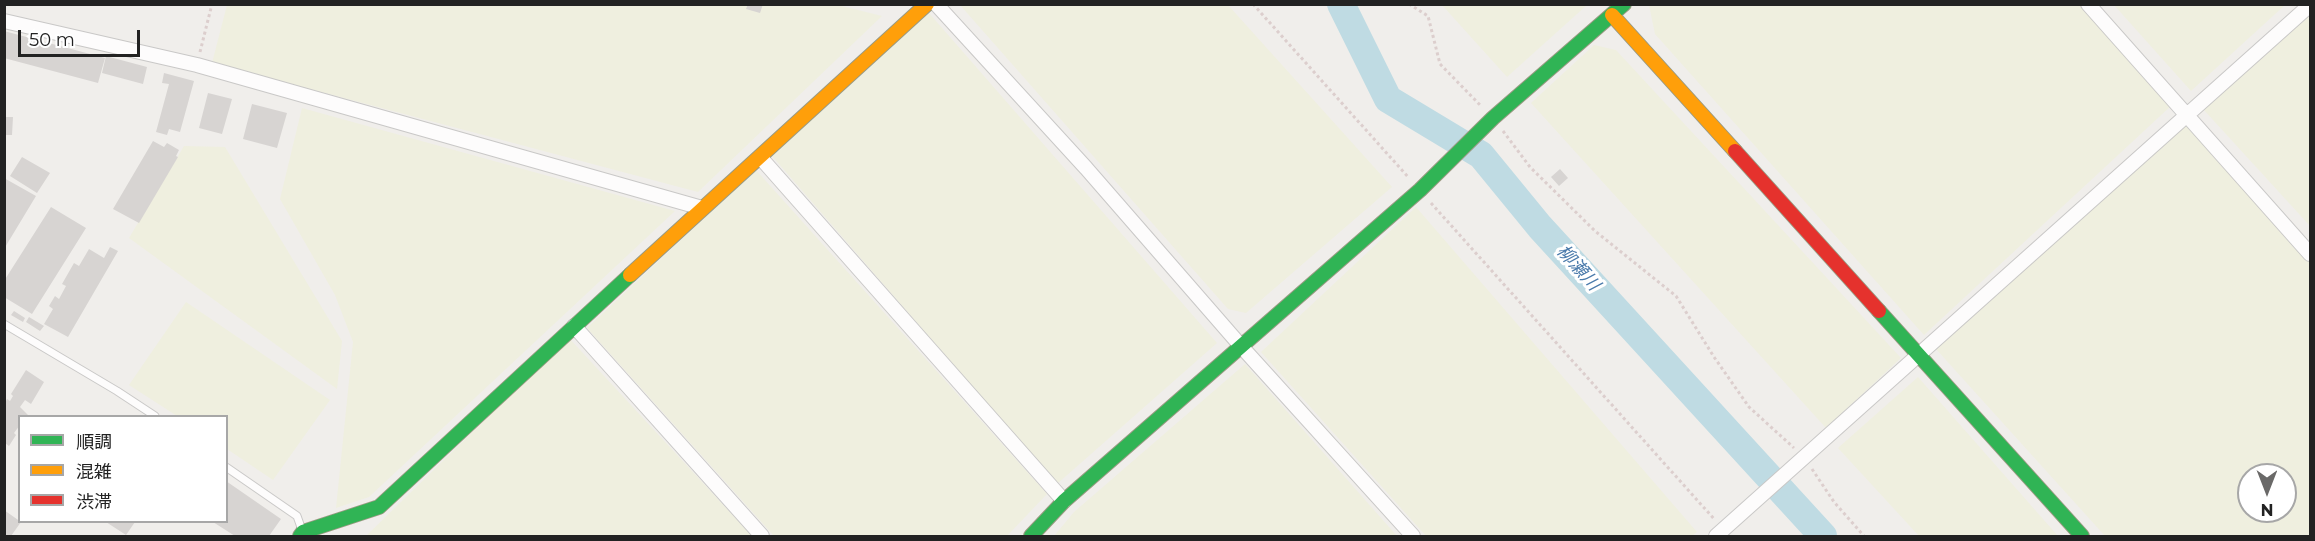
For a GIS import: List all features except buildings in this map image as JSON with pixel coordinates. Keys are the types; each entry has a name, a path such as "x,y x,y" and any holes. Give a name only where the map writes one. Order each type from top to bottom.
{"street":[{"path":"302,534 379,507 702,208 927,4"},
{"path":"936,4 1086,168 1240,345 1413,537"},
{"path":"1031,537 1064,501 1419,190 1608,10 1624,4"},
{"path":"2088,4 2310,254"},
{"path":"1720,533 2310,5"},
{"path":"1608,10 2082,537"},
{"path":"4,21 197,65 702,208"},
{"path":"760,157 1064,501"},
{"path":"574,326 762,537"}],"lane":[{"path":"4,324 117,390 152,415"},
{"path":"228,468 297,516 302,534"}],"path":[{"path":"197,65 212,4"},
{"path":"1253,4 1720,533"},
{"path":"1410,4 1428,16 1440,64 1493,118 1530,166 1595,231 1676,296 1749,407 1804,457 1834,502 1864,537"}],"green space":[{"path":"834,4 882,16 698,192 212,63 227,5"},
{"path":"1442,4 1587,5 1507,77"},
{"path":"960,5 1228,5 1392,187 1246,313 1228,309"},
{"path":"1649,5 2082,5 2172,105 1924,335 1655,34"},
{"path":"2114,5 2285,5 2191,91"},
{"path":"929,13 1217,343 1057,484 772,156"},
{"path":"2310,13 2310,226 2203,109"},
{"path":"1594,45 1616,50 1901,358 1826,428 1531,103"},
{"path":"302,108 675,211 369,497 336,508 353,342 335,295 280,199"},
{"path":"2189,122 2310,257 2310,536 2105,536 1936,349"},
{"path":"184,146 225,147 342,341 337,389 129,238"},
{"path":"756,170 1047,494 1007,536 774,536 587,328"},
{"path":"1416,207 1697,532 1692,536 1426,536 1261,352"},
{"path":"186,302 330,400 273,480 228,450 228,415 175,415 129,385"},
{"path":"569,338 752,536 366,536"},
{"path":"1245,364 1397,536 1054,536 1074,512"},
{"path":"1918,377 2058,536 1919,536 1838,448"}],"waterway":[{"name":"柳瀬川","path":"1341,4 1388,99 1481,155 1540,227 1823,536"}],"traffic: fast":[{"path":"1031,536 1064,501 1420,190 1493,118 1624,4"},
{"path":"300,536 303,532 379,507 630,275"},
{"path":"1879,311 2082,536"}],"traffic: slow":[{"path":"630,275 927,4"},
{"path":"1612,15 1735,151"}],"traffic: jam":[{"path":"1735,151 1879,311"}]}
